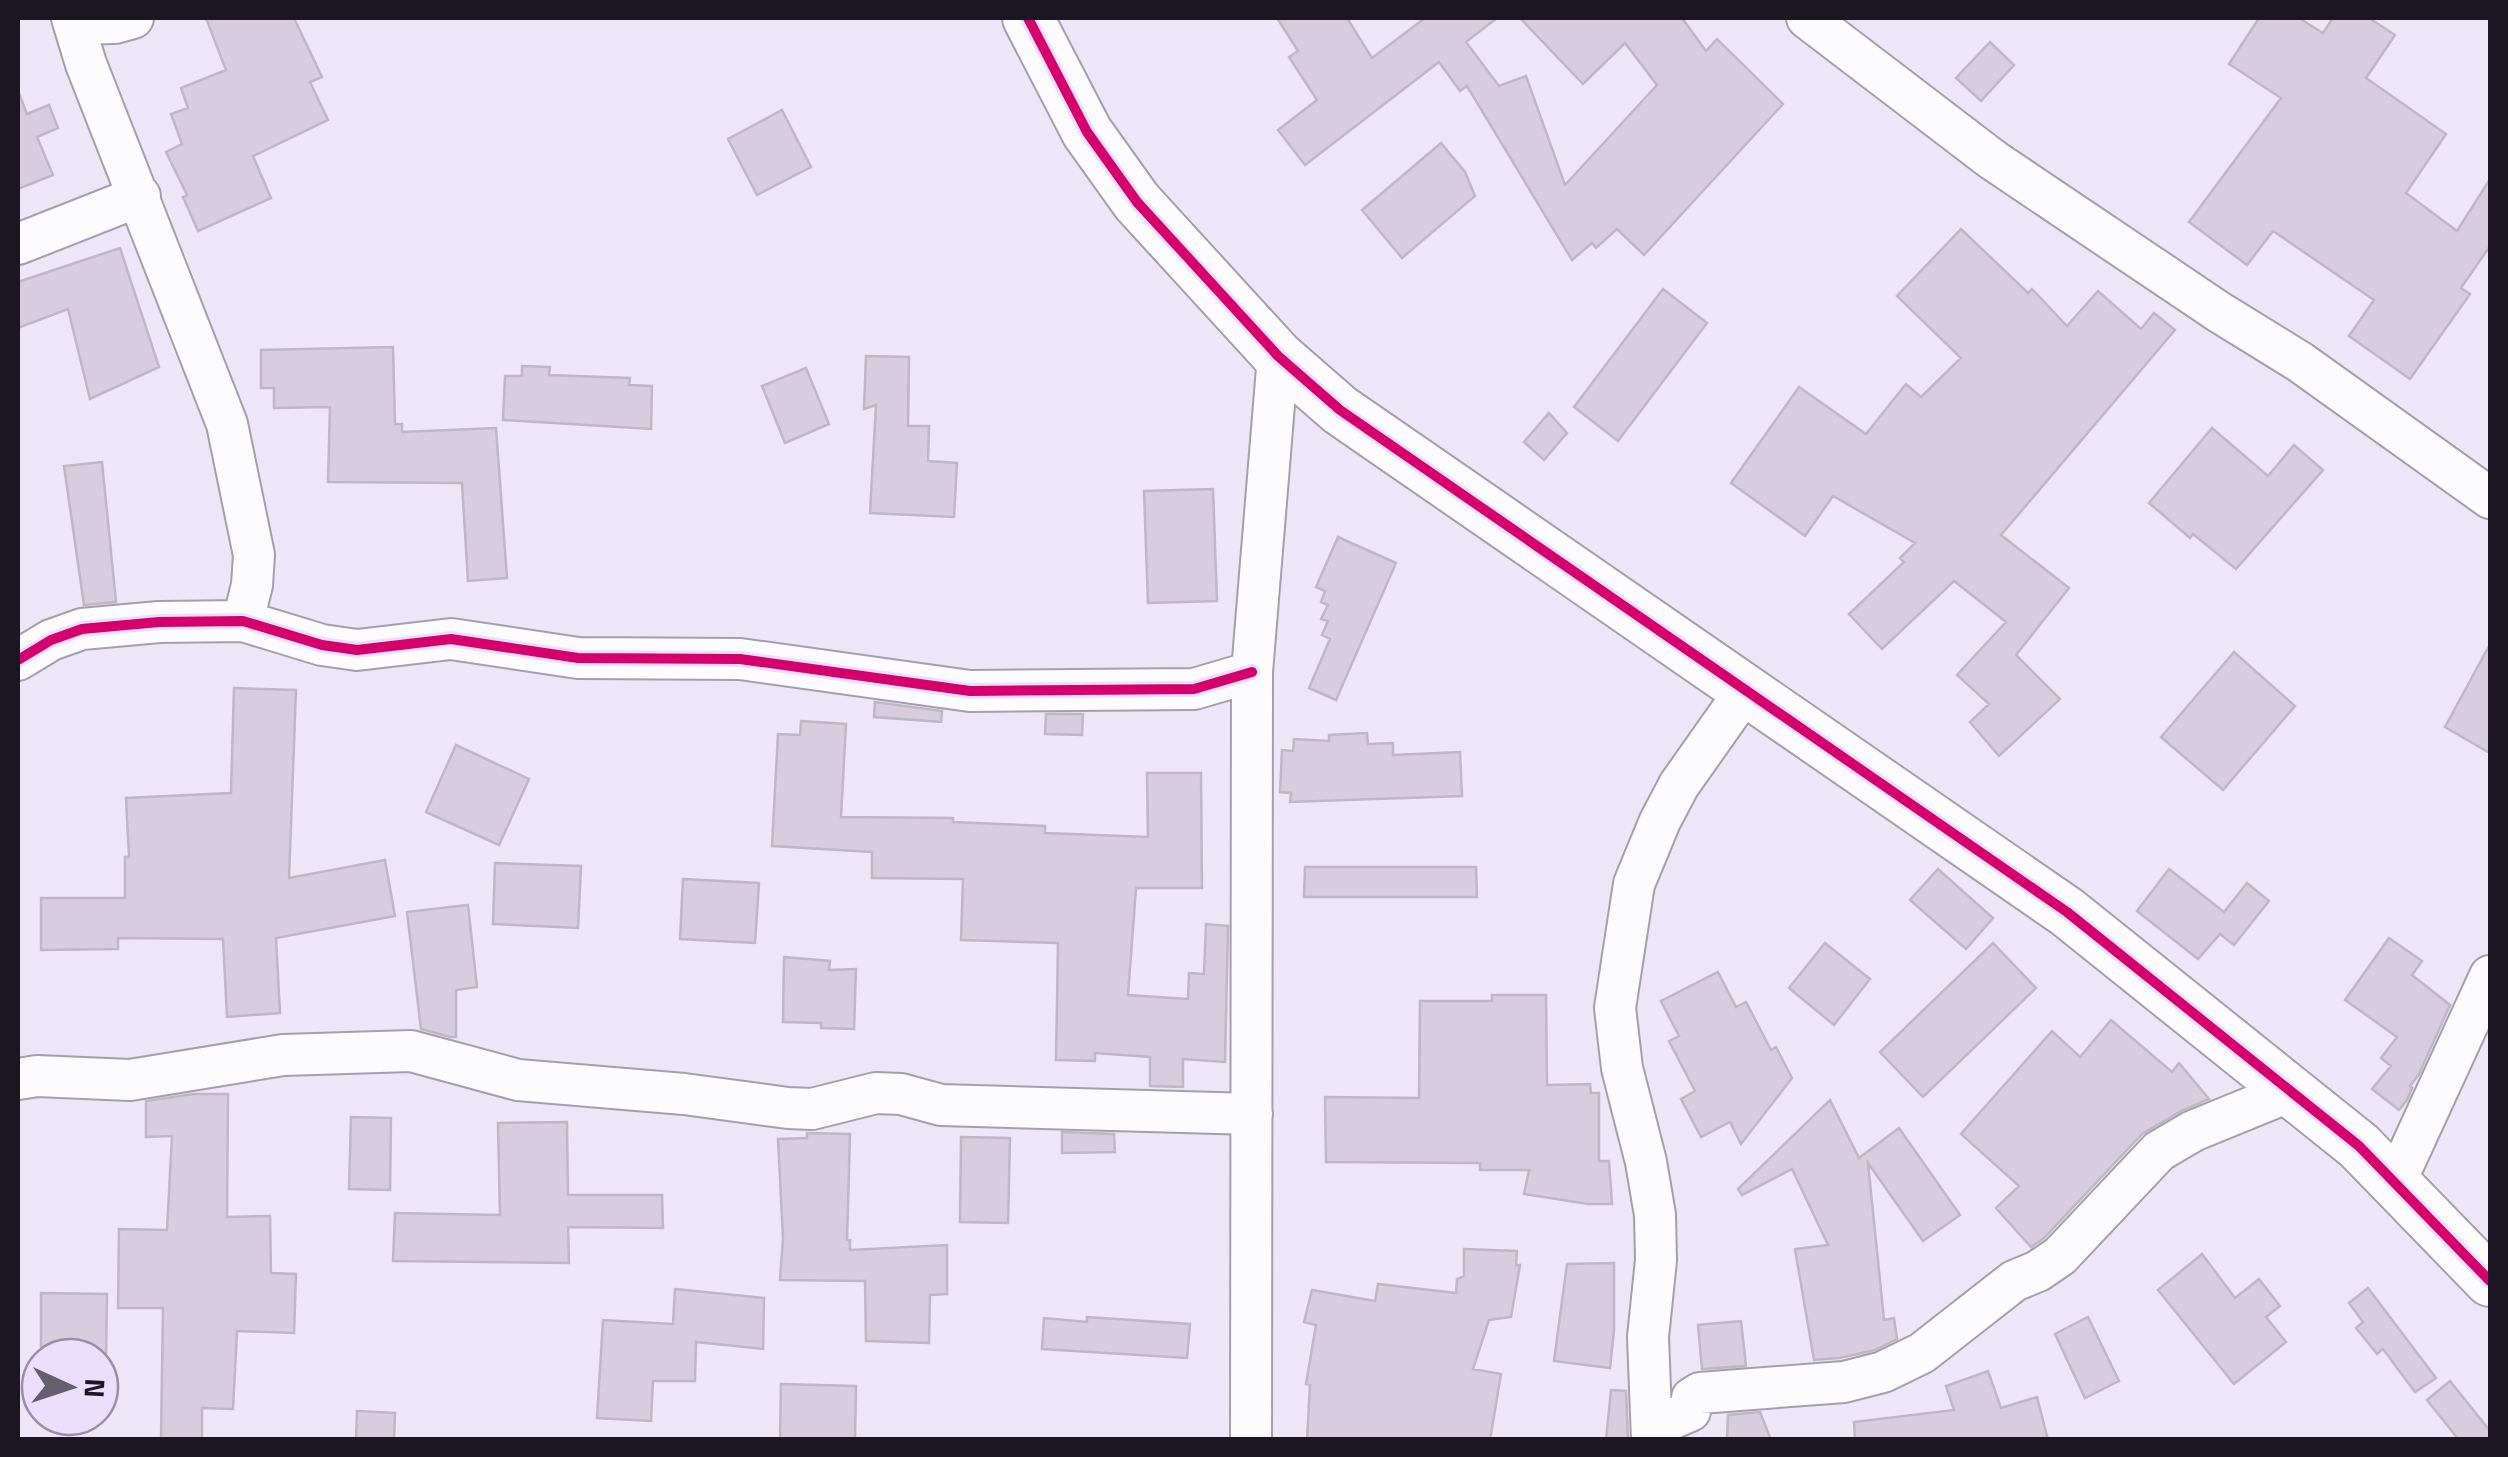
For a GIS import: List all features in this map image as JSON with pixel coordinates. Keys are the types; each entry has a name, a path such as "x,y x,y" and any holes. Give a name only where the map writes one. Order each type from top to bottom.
{"street":[{"path":"1028,18 1087,132 1137,202 1278,356 1340,410 2066,912 2358,1146 2490,1281"},
{"path":"1807,18 1994,160 2287,354 2490,498"},
{"path":"124,20 74,21 86,64 228,424 254,555 243,621"},
{"path":"86,64 124,20"},
{"path":"18,244 140,196"},
{"path":"1251,1440 1252,672 1278,356"},
{"path":"18,660 51,640 82,629 159,622 243,621 322,645 357,650 451,639 578,658 740,659 970,691 1194,689 1252,672"},
{"path":"1746,690 1680,785 1653,837 1634,884 1615,1008 1622,1068 1655,1215 1656,1260 1648,1337 1652,1433 1690,1411 1692,1398 1700,1393 1844,1382 1883,1372 1922,1353 2014,1282 2038,1272 2060,1256 2127,1180 2159,1151 2194,1130 2290,1091"},
{"path":"2396,1183 2490,976"},
{"path":"18,1080 38,1076 130,1080 283,1055 411,1051 518,1080 684,1094 788,1108 812,1109 876,1093 901,1094 941,1105 1252,1114"}],"building":[{"path":"206,18 294,18 322,77 310,82 328,120 253,156 271,198 198,231 183,197 187,195 166,152 182,144 171,114 188,108 181,88 226,70"},
{"path":"1277,18 1347,18 1372,58 1425,18 1497,18 1466,42 1499,86 1526,76 1565,185 1657,85 1625,43 1583,84 1520,18 1682,18 1706,51 1717,39 1783,104 1644,255 1617,229 1596,248 1592,243 1572,260 1467,86 1460,91 1439,62 1305,165 1278,130 1317,100 1289,57 1298,51"},
{"path":"2259,18 2299,18 2323,33 2333,18 2369,18 2395,35 2366,78 2446,134 2406,193 2457,231 2490,179 2490,246 2461,288 2470,294 2410,379 2349,336 2374,300 2273,231 2247,265 2189,222 2281,98 2229,64"},
{"path":"1990,42 2014,65 1981,101 1956,78"},
{"path":"18,91 27,114 49,105 58,128 37,137 53,175 18,189"},
{"path":"782,110 811,167 757,195 728,139"},
{"path":"1441,143 1465,172 1475,196 1402,258 1362,210"},
{"path":"1961,229 2028,293 2032,289 2067,326 2098,291 2141,329 2154,313 2175,330 2001,535 2069,588 2016,655 2060,699 1999,756 1970,722 1989,704 1957,675 2006,622 1954,581 1882,649 1849,614 1904,562 1900,558 1915,543 1833,496 1805,536 1731,483 1799,387 1866,434 1906,384 1921,397 1961,358 1897,296"},
{"path":"120,248 159,367 90,399 68,309 18,328 18,282"},
{"path":"1663,289 1707,323 1618,441 1574,407"},
{"path":"393,347 395,424 402,424 402,432 496,428 507,578 468,581 462,483 328,482 330,407 274,408 274,388 261,388 261,350"},
{"path":"866,356 909,357 908,426 929,426 928,461 957,463 954,517 870,513 876,405 864,409"},
{"path":"522,366 550,367 549,375 630,378 629,385 652,386 651,429 503,420 505,376 522,376"},
{"path":"806,368 829,424 785,443 762,386"},
{"path":"1549,413 1567,433 1544,460 1524,442"},
{"path":"2212,428 2268,476 2294,445 2323,470 2236,569 2193,534 2190,538 2149,503"},
{"path":"102,462 116,602 84,605 64,466"},
{"path":"1213,489 1217,601 1148,603 1144,491"},
{"path":"1338,537 1396,563 1336,700 1309,688 1330,639 1322,635 1328,621 1321,619 1328,605 1321,602 1325,591 1316,587"},
{"path":"2490,644 2490,753 2445,727"},
{"path":"2234,652 2295,706 2223,790 2161,737"},
{"path":"234,688 296,690 289,878 385,860 395,916 276,938 280,1013 227,1017 223,939 118,938 118,949 41,950 41,898 125,898 125,857 129,857 126,798 231,793"},
{"path":"875,702 942,711 941,722 874,717"},
{"path":"1046,714 1083,714 1082,735 1045,734"},
{"path":"801,721 846,724 841,817 953,818 953,822 1045,826 1045,833 1148,837 1147,773 1201,773 1202,888 1136,888 1128,995 1188,999 1189,973 1204,974 1206,924 1228,926 1225,1062 1183,1059 1183,1087 1150,1086 1150,1057 1095,1053 1095,1061 1056,1060 1058,943 961,940 963,879 872,878 872,852 772,846 778,734 800,735"},
{"path":"1367,733 1368,744 1393,743 1393,755 1460,752 1462,796 1290,802 1291,793 1280,792 1282,750 1293,751 1294,739 1329,741 1329,735"},
{"path":"456,745 529,779 499,845 426,812"},
{"path":"495,863 581,866 578,928 493,924"},
{"path":"1305,867 1476,867 1477,897 1304,897"},
{"path":"1938,869 1993,918 1966,949 1910,900"},
{"path":"2169,869 2224,912 2247,883 2269,901 2234,945 2220,934 2198,959 2137,911"},
{"path":"683,879 759,883 755,943 680,939"},
{"path":"468,905 477,987 456,990 456,1037 450,1037 421,1029 407,912"},
{"path":"2389,938 2422,961 2412,975 2450,1005 2399,1110 2372,1089 2391,1066 2381,1058 2397,1037 2345,1000"},
{"path":"1825,943 1870,979 1834,1025 1789,988"},
{"path":"1993,943 2036,988 1923,1097 1880,1052"},
{"path":"784,957 830,961 829,970 856,969 854,1029 783,1022"},
{"path":"1718,972 1736,1007 1746,1002 1771,1050 1776,1047 1792,1078 1741,1144 1730,1122 1701,1137 1681,1099 1695,1091 1669,1041 1679,1036 1661,1001"},
{"path":"1492,995 1546,995 1547,1085 1590,1084 1591,1093 1599,1093 1599,1161 1609,1161 1612,1204 1524,1194 1529,1170 1480,1170 1480,1163 1326,1162 1325,1097 1419,1098 1420,1001 1492,1001"},
{"path":"2111,1020 2172,1072 2179,1063 2209,1099 2142,1134 2031,1247 1996,1208 2019,1186 1961,1134 2052,1031 2080,1057"},
{"path":"228,1094 227,1217 270,1216 271,1273 296,1274 294,1333 237,1331 233,1409 202,1408 202,1440 161,1440 163,1308 118,1308 119,1229 167,1230 172,1136 146,1137 146,1101"},
{"path":"1830,1100 1859,1158 1899,1128 1960,1215 1923,1241 1868,1163 1884,1320 1894,1318 1897,1339 1875,1350 1814,1360 1795,1249 1828,1245 1792,1169 1742,1195 1738,1189"},
{"path":"351,1117 391,1118 390,1190 349,1189"},
{"path":"567,1122 568,1195 662,1195 663,1228 568,1227 569,1263 393,1261 395,1213 500,1215 498,1123"},
{"path":"1062,1132 1114,1134 1115,1152 1062,1153"},
{"path":"807,1133 850,1134 850,1250 947,1245 947,1294 930,1295 929,1343 866,1341 865,1281 780,1280 783,1238 778,1139 807,1138"},
{"path":"961,1137 1010,1138 1008,1223 960,1222"},
{"path":"1464,1249 1517,1251 1516,1265 1520,1265 1511,1317 1489,1320 1473,1369 1501,1374 1490,1440 1307,1440 1310,1385 1306,1384 1316,1325 1304,1322 1312,1290 1375,1301 1378,1284 1456,1293 1457,1279 1464,1276"},
{"path":"2202,1254 2235,1298 2259,1279 2280,1306 2266,1317 2286,1342 2234,1384 2158,1290"},
{"path":"1614,1263 1610,1368 1554,1361 1567,1264"},
{"path":"2368,1288 2436,1378 2415,1392 2383,1349 2377,1354 2356,1328 2363,1322 2349,1303"},
{"path":"675,1289 764,1298 763,1349 696,1342 695,1381 653,1381 651,1421 597,1418 603,1320 673,1324"},
{"path":"41,1293 107,1294 106,1337 41,1337"},
{"path":"1087,1317 1190,1324 1187,1358 1042,1349 1044,1318 1087,1322"},
{"path":"2088,1317 2119,1381 2085,1398 2055,1334"},
{"path":"1741,1321 1746,1366 1702,1369 1698,1325"},
{"path":"1988,1371 2001,1408 2037,1397 2048,1440 1855,1440 1854,1422 1954,1410 1946,1386"},
{"path":"2450,1381 2490,1431 2490,1440 2459,1440 2427,1400"},
{"path":"781,1384 856,1386 855,1440 780,1440"},
{"path":"1611,1390 1626,1391 1628,1440 1606,1440"},
{"path":"357,1411 395,1413 394,1440 356,1440"},
{"path":"1760,1412 1771,1440 1727,1440 1728,1415"}],"cycle path":[{"path":"1028,18 1087,132 1137,202 1278,356 1340,410 2067,912 2359,1146 2490,1281"},
{"path":"18,660 51,640 82,629 159,622 243,621 322,645 357,650 451,639 578,658 740,659 970,691 1194,689 1252,672"}]}
